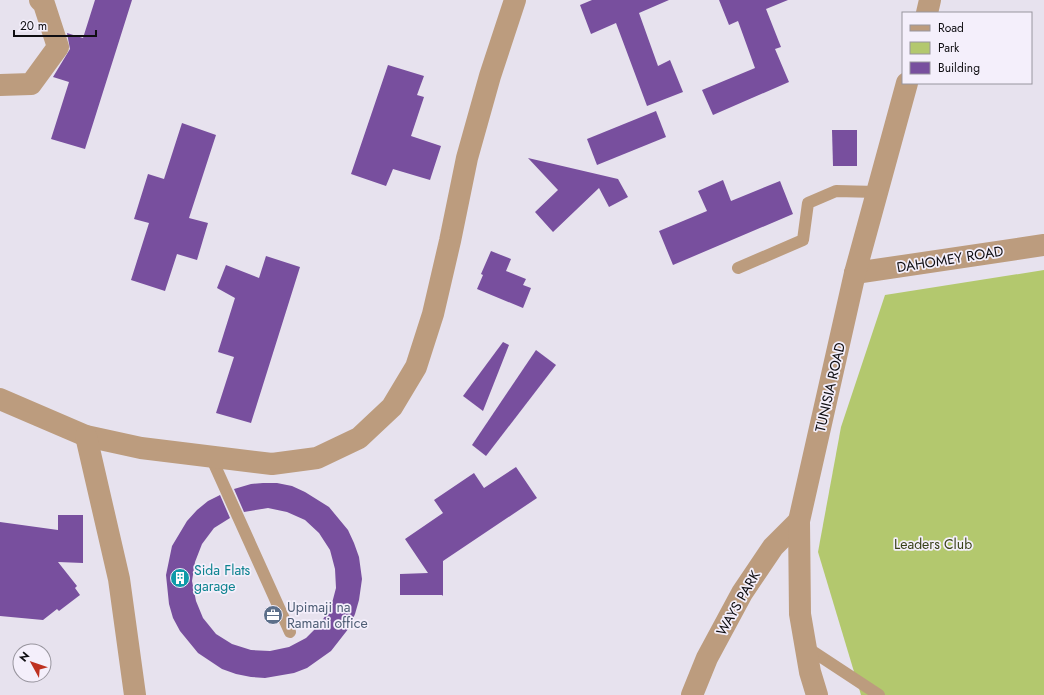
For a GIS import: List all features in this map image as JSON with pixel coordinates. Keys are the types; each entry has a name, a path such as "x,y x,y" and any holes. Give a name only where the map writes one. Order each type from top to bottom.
{"street":[{"path":"0,84 31,84 58,47 44,4 40,0"},
{"path":"0,399 86,436 141,448 272,464 317,458 359,438 392,407 416,368 433,314 467,158 490,76 516,0"},
{"path":"927,12 930,0"},
{"name":"TUNISIA ROAD","path":"817,695 810,672 800,614 799,521 855,273 908,84"},
{"name":"DAHOMEY ROAD","path":"855,273 1044,245"},
{"path":"86,436 119,579 135,695"},
{"name":"WAYS PARK","path":"692,695 707,658 742,593 773,547 799,521"}],"lane":[{"path":"738,268 803,240 808,203 836,191 877,192"},
{"path":"211,457 290,632"},
{"path":"806,647 879,695"}],"green space":[{"name":"Leaders Club","path":"1044,270 1044,695 861,695 818,552 841,427 885,295"}],"building":[{"path":"95,0 132,0 85,149 51,139 69,82 53,77 70,49 67,33 83,38"},
{"path":"592,0 669,0 639,13 658,66 670,60 683,92 647,106 616,23 591,34 580,5"},
{"path":"719,0 788,0 766,9 781,47 775,49 789,82 713,115 702,90 755,68 738,21 729,25"},
{"path":"388,65 424,76 417,95 424,97 411,136 441,146 430,180 393,169 386,186 351,174"},
{"path":"656,111 666,137 597,165 587,139"},
{"path":"182,123 216,135 189,218 208,223 197,260 177,254 165,291 131,280 149,223 134,219 148,174 164,179"},
{"path":"832,130 857,130 857,166 833,166"},
{"path":"528,158 618,179 628,197 609,207 599,188 553,232 535,212 558,190"},
{"path":"723,180 731,201 780,181 793,214 673,265 659,231 707,211 698,191"},
{"path":"491,251 511,259 506,271 526,279 523,285 531,288 523,308 477,289 483,275 481,274"},
{"path":"266,256 300,267 251,423 216,413 234,357 218,352 235,298 217,288 226,265 259,278"},
{"path":"503,342 509,345 483,411 463,396"},
{"path":"536,350 556,365 486,456 472,445"},
{"path":"516,467 537,498 443,561 443,596 400,595 400,574 428,573 405,539 443,513 434,500 474,473 484,488"},
{"name":"Sida Flats garage","path":"277,483 292,486 329,507 348,530 354,543 359,557 362,579 359,600 349,628 331,651 307,668 294,673 265,678 236,674 222,669 198,653 180,631 173,618 169,604 166,575 172,546 187,521 208,501 220,495 230,518 214,528 202,544 195,562 192,581 196,601 203,618 216,634 232,644 251,650 270,651 289,647 306,638 320,624 331,607 336,588 335,569 330,550 319,533 305,520 287,512 268,508 244,512 234,489 251,484"},
{"path":"58,515 83,515 83,563 58,562 77,586 75,588 80,595 59,611 57,609 43,620 0,616 0,522 58,530"}],"place":[{"name":"Sida Flats garage","path":"180,578"},
{"name":"Upimaji na Ramani office","path":"273,615"}]}
